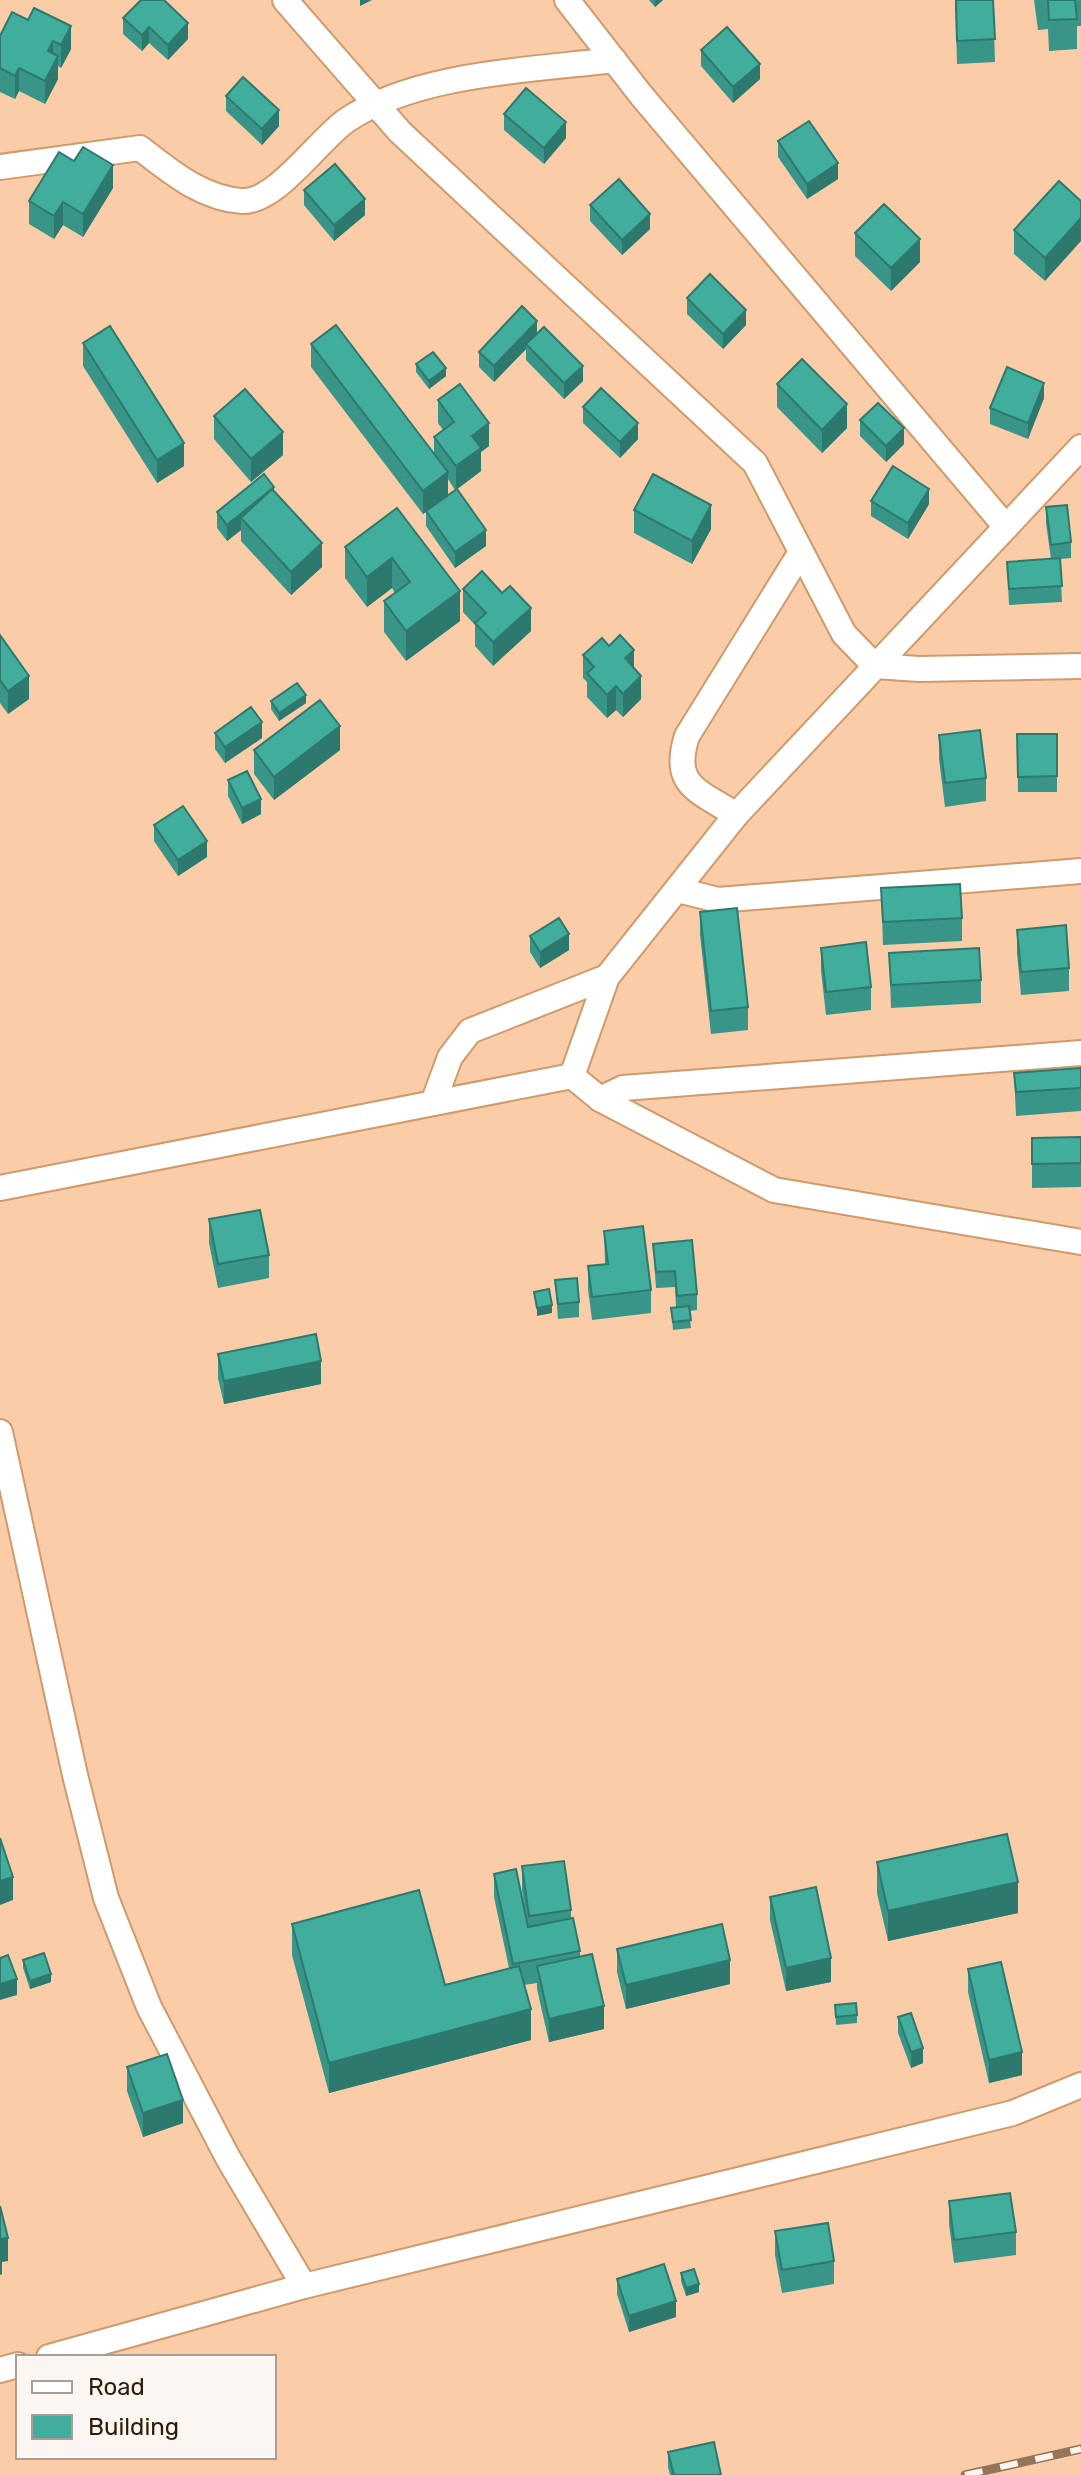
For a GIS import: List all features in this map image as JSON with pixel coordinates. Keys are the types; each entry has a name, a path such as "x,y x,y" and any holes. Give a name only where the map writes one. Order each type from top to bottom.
{"street":[{"path":"285,0 400,132 755,463 844,634 875,666 919,669 1081,666"},
{"path":"567,0 1006,527"},
{"path":"0,167 140,148 185,184 243,201 273,190 345,121 376,105 463,77 614,60"},
{"path":"572,1076 607,977 736,815 1081,447"},
{"path":"736,815 694,787 682,774 680,760 687,736 801,552"},
{"path":"678,890 718,900 1081,871"},
{"path":"433,1103 450,1057 470,1031 607,977"},
{"path":"600,1099 623,1088 1081,1053"},
{"path":"572,1076 600,1099 774,1190 1081,1242"},
{"path":"0,1188 572,1076"},
{"path":"0,1432 75,1775 106,1898 149,2007 228,2158 304,2286"},
{"path":"56,2355 304,2286 1013,2113 1081,2085"}],"building":[{"path":"141,0 164,0 188,23 168,45 149,27 142,35 123,18"},
{"path":"956,0 993,0 995,39 957,41"},
{"path":"1048,0 1075,0 1077,19 1049,20"},
{"path":"34,8 71,26 61,45 53,41 48,51 58,56 45,81 19,68 15,76 0,68 0,36 12,12 28,20"},
{"path":"727,27 760,64 733,87 701,50"},
{"path":"243,77 279,110 262,129 226,96"},
{"path":"526,88 566,122 544,148 504,114"},
{"path":"809,121 838,163 807,184 778,141"},
{"path":"83,147 113,165 83,214 63,202 54,216 29,201 59,152 74,161"},
{"path":"335,164 365,199 334,225 304,190"},
{"path":"619,179 650,214 622,240 590,205"},
{"path":"1059,181 1081,201 1081,218 1045,258 1014,230"},
{"path":"884,204 920,239 891,268 855,233"},
{"path":"710,274 746,310 723,334 687,298"},
{"path":"522,306 537,321 494,366 479,352"},
{"path":"336,325 448,472 423,491 311,344"},
{"path":"110,326 184,443 157,460 83,343"},
{"path":"544,327 583,366 564,383 526,344"},
{"path":"433,352 446,368 429,381 416,364"},
{"path":"802,359 847,404 822,430 777,384"},
{"path":"1007,367 1044,383 1028,423 990,408"},
{"path":"460,384 489,423 472,436 481,448 456,466 434,437 454,422 438,400"},
{"path":"601,388 638,423 620,442 583,407"},
{"path":"245,389 283,432 251,459 214,416"},
{"path":"878,403 904,428 886,446 860,420"},
{"path":"893,466 929,489 908,523 871,501"},
{"path":"264,474 274,487 227,525 217,512"},
{"path":"653,474 711,505 692,541 634,510"},
{"path":"272,489 322,543 291,572 241,518"},
{"path":"457,489 486,530 455,552 426,511"},
{"path":"1067,505 1071,542 1051,545 1046,507"},
{"path":"397,508 460,591 406,631 384,601 410,582 392,558 367,577 345,547"},
{"path":"1060,558 1062,586 1009,589 1007,562"},
{"path":"482,571 502,593 510,586 531,608 493,642 475,623 486,613 463,589"},
{"path":"0,635 29,676 8,691 0,680"},
{"path":"620,635 634,650 625,658 641,676 623,694 616,686 607,695 587,673 594,667 583,655 602,638 609,646"},
{"path":"297,683 306,695 279,713 271,701"},
{"path":"320,700 340,726 274,777 254,750"},
{"path":"251,707 262,722 225,747 215,733"},
{"path":"980,730 986,778 945,783 939,735"},
{"path":"1017,734 1057,734 1057,776 1018,777"},
{"path":"247,771 261,799 242,808 228,780"},
{"path":"183,806 207,841 178,860 154,825"},
{"path":"960,884 962,918 883,922 881,888"},
{"path":"737,908 748,1007 711,1011 700,912"},
{"path":"559,918 569,934 540,952 530,936"},
{"path":"1066,925 1069,968 1021,972 1017,930"},
{"path":"866,942 871,987 826,992 821,948"},
{"path":"979,948 981,980 891,985 889,953"},
{"path":"1081,1068 1081,1088 1016,1092 1014,1073"},
{"path":"1081,1137 1081,1163 1032,1164 1032,1138"},
{"path":"260,1210 269,1255 218,1264 209,1219"},
{"path":"643,1226 651,1290 592,1297 588,1266 608,1264 604,1231"},
{"path":"692,1240 697,1294 677,1296 675,1271 656,1272 653,1244"},
{"path":"577,1278 579,1302 558,1304 555,1280"},
{"path":"549,1289 552,1305 537,1308 534,1292"},
{"path":"689,1306 691,1320 673,1322 671,1308"},
{"path":"316,1334 321,1361 224,1381 218,1354"},
{"path":"1007,1834 1018,1882 888,1911 877,1862"},
{"path":"0,1838 13,1877 0,1881"},
{"path":"564,1861 571,1910 529,1916 522,1866"},
{"path":"516,1869 528,1927 573,1918 580,1951 513,1964 494,1874"},
{"path":"816,1887 831,1958 786,1968 770,1897"},
{"path":"419,1890 445,1985 519,1966 531,2009 329,2063 292,1924"},
{"path":"722,1924 730,1960 626,1985 617,1949"},
{"path":"44,1953 51,1974 30,1981 23,1960"},
{"path":"592,1954 604,2006 549,2019 537,1966"},
{"path":"8,1955 17,1979 0,1984 0,1958"},
{"path":"1001,1962 1022,2052 989,2060 968,1969"},
{"path":"856,2003 857,2015 836,2017 835,2005"},
{"path":"911,2013 923,2048 911,2052 898,2017"},
{"path":"167,2054 183,2100 143,2113 127,2067"},
{"path":"1010,2193 1016,2232 954,2240 949,2201"},
{"path":"0,2206 8,2238 0,2239"},
{"path":"828,2223 834,2261 782,2270 775,2231"},
{"path":"664,2264 676,2301 629,2316 617,2279"},
{"path":"694,2269 699,2284 686,2288 681,2273"},
{"path":"714,2442 721,2475 674,2475 668,2452"}],"railway":[{"path":"965,2475 1081,2449"}]}
